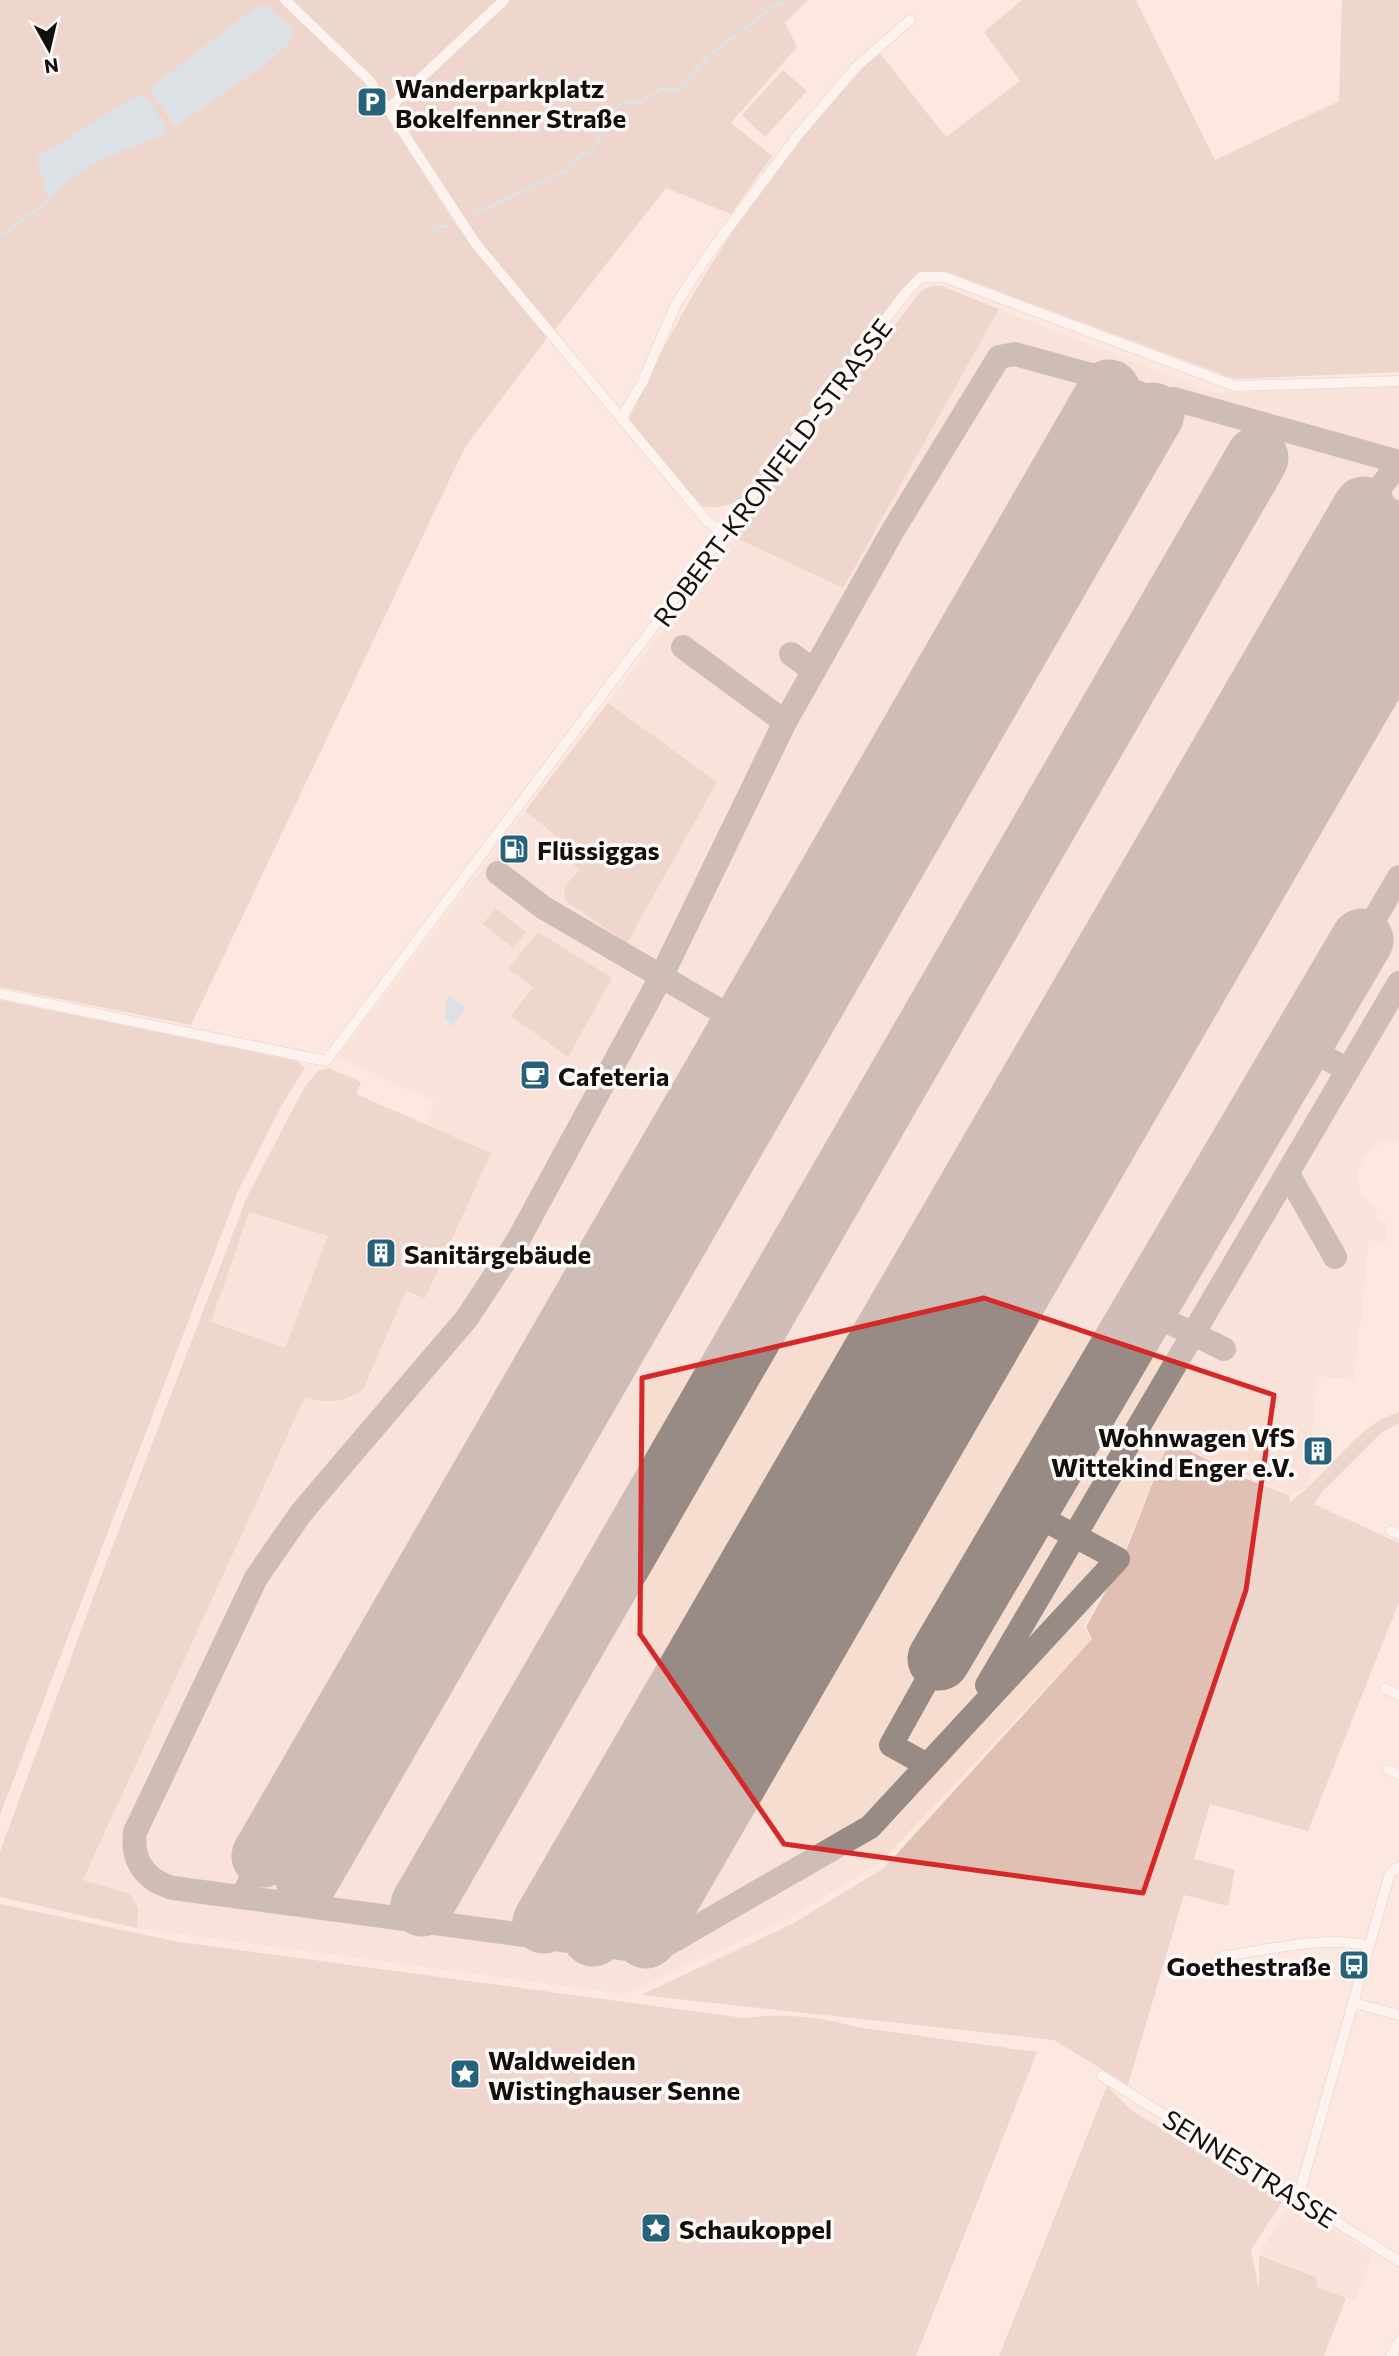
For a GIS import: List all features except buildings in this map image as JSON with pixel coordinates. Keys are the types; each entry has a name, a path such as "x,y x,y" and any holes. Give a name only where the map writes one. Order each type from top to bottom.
{"street":[{"path":"285,0 369,80 476,244 707,521 725,535"},
{"path":"389,108 504,0"},
{"path":"621,419 643,381 677,302 708,255 798,135 856,67 910,20"},
{"name":"ROBERT-KRONFELD-STRASSE","path":"0,994 320,1062 327,1060 915,281 927,276 944,277 1235,386 1399,381"},
{"path":"1385,1689 1399,1695"},
{"path":"1388,1770 1399,1773"},
{"path":"1295,2196 1303,2180 1390,1873 1399,1867"},
{"path":"1224,1956 1322,1944 1352,1942 1369,1946"},
{"path":"1354,2003 1399,2015"},
{"name":"SENNESTRASSE","path":"1102,2076 1399,2260"},
{"path":"1391,2356 1399,2341"}],"highlighted area":[{"path":"984,1298 1274,1395 1246,1590 1143,1893 784,1844 640,1634 642,1378"}],"shaded area":[{"path":"0,0 278,0 366,83 456,225 547,338 465,447 191,1025 0,987","holes":["265,5 290,27 292,39 268,62 175,126 152,92 152,87 256,8"]},
{"path":"293,0 808,0 785,23 797,47 731,123 772,156 731,214 666,188 553,332 482,245 372,77"},
{"path":"1022,0 1136,0 1215,160 1339,101 1342,0 1399,0 1399,372 1235,379 945,271 922,274 911,279 751,492 726,505 699,505 629,419 679,319 737,224 804,135 879,52 946,137 1020,81 984,32"},
{"path":"783,70 807,91 765,137 742,115"},
{"path":"931,286 942,286 999,309 843,588 734,537 921,291"},
{"path":"999,309 1214,393 1399,386 1399,1140 1380,1142 1366,1155 1358,1170 1360,1193 1377,1210 1377,1222 1386,1223 1386,1242 1369,1240 1354,1380 1317,1376 1308,1487 1289,1494 1169,1441 1121,1560 1084,1626 1091,1640 881,1862 789,1919 624,1994 137,1928 138,1908 83,1881 305,1397 285,1349 210,1322 249,1212 328,1235 383,1106 425,1123 435,1102 338,1057 734,537 843,588"},
{"path":"608,703 717,782 627,943 566,901 564,888 579,869 569,860 574,850 525,811"},
{"path":"495,908 526,932 513,948 483,924"},
{"path":"538,932 612,978 568,1057 511,1016 533,987 508,969"},
{"path":"0,1000 297,1061 305,1068 284,1101 238,1191 0,1815"},
{"path":"329,1068 361,1082 356,1094 491,1153 425,1298 406,1291 363,1389 335,1401 305,1397 83,1880 130,1894 138,1908 137,1928 0,1897 0,1852 97,1587 247,1197 304,1088 318,1071","holes":["249,1212 328,1236 285,1348 211,1322"]},
{"path":"1399,1412 1399,1423 1382,1432 1321,1493 1314,1504 1399,1543 1399,1602 1308,1831 1210,1804 1194,1859 1235,1870 1228,1906 1184,1895 1128,2085 1054,2040 641,1995 792,1924 884,1868 1092,1639 1086,1627 1122,1561 1169,1441 1249,1480 1289,1495 1290,1502 1369,1428"},
{"path":"0,1904 179,1942 744,2018 814,2018 856,2027 1037,2052 916,2356 0,2356"},
{"path":"1107,2086 1131,2110 1256,2187 1258,2184 1282,2202 1251,2250 1259,2290 1259,2255 1316,2277 1317,2287 1346,2298 1324,2356 999,2356"},
{"path":"1291,2203 1373,2254 1354,2301 1317,2287 1316,2276 1259,2254"}],"water":[{"path":"265,5 291,27 292,39 268,62 176,126 151,92 152,87 256,8"},
{"path":"139,94 148,99 166,127 165,134 85,169 59,190 49,203 37,157"},
{"path":"448,994 466,1008 451,1027 444,1015"}],"waterway":[{"path":"474,214 570,169 578,157 590,152 608,126 612,112 624,102 642,102 662,89 675,91 685,86 693,72 711,54 774,6 788,0"},
{"path":"0,236 50,200"},
{"path":"433,234 438,227 447,226"}],"taxiway":[{"path":"1028,1511 1118,1559 870,1827 657,1950 643,1951 173,1888 155,1880 142,1868 138,1860 135,1852 135,1832 256,1578 301,1513 467,1318 517,1242 661,977 785,722 892,532 999,357 1015,354 1106,379 1160,402 1174,399 1399,462"},
{"path":"1364,508 1399,463"},
{"path":"1371,500 1399,514"},
{"path":"683,647 785,722"},
{"path":"791,654 814,671"},
{"path":"930,701 973,726"},
{"path":"498,873 544,908 743,1024"},
{"path":"1362,940 1399,877"},
{"path":"987,1685 1399,983"},
{"path":"1301,1044 1348,1070"},
{"path":"1288,1174 1335,1257"},
{"path":"1144,1310 1224,1349"},
{"path":"443,1545 487,1569"},
{"path":"927,1765 891,1745 939,1659"},
{"path":"689,1672 774,1716"},
{"path":"242,1897 263,1856"},
{"path":"294,1904 307,1880"}],"runway":[{"path":"263,1856 1109,391"},
{"path":"307,1880 1153,414"},
{"path":"422,1905 1257,458"},
{"path":"544,1922 1364,508"},
{"path":"593,1935 1399,547"},
{"path":"646,1937 1399,636"},
{"path":"939,1659 1362,940"}],"place":[{"name":"Wanderparkplatz Bokelfenner Straße","path":"372,102"},
{"name":"Flüssiggas","path":"514,849"},
{"name":"Cafeteria","path":"535,1075"},
{"name":"Sanitärgebäude","path":"381,1253"},
{"name":"Wohnwagen VfS Wittekind Enger e.V.","path":"1318,1451"},
{"name":"Goethestraße","path":"1354,1965"},
{"name":"Waldweiden Wistinghauser Senne","path":"465,2074"},
{"name":"Schaukoppel","path":"656,2228"}]}
